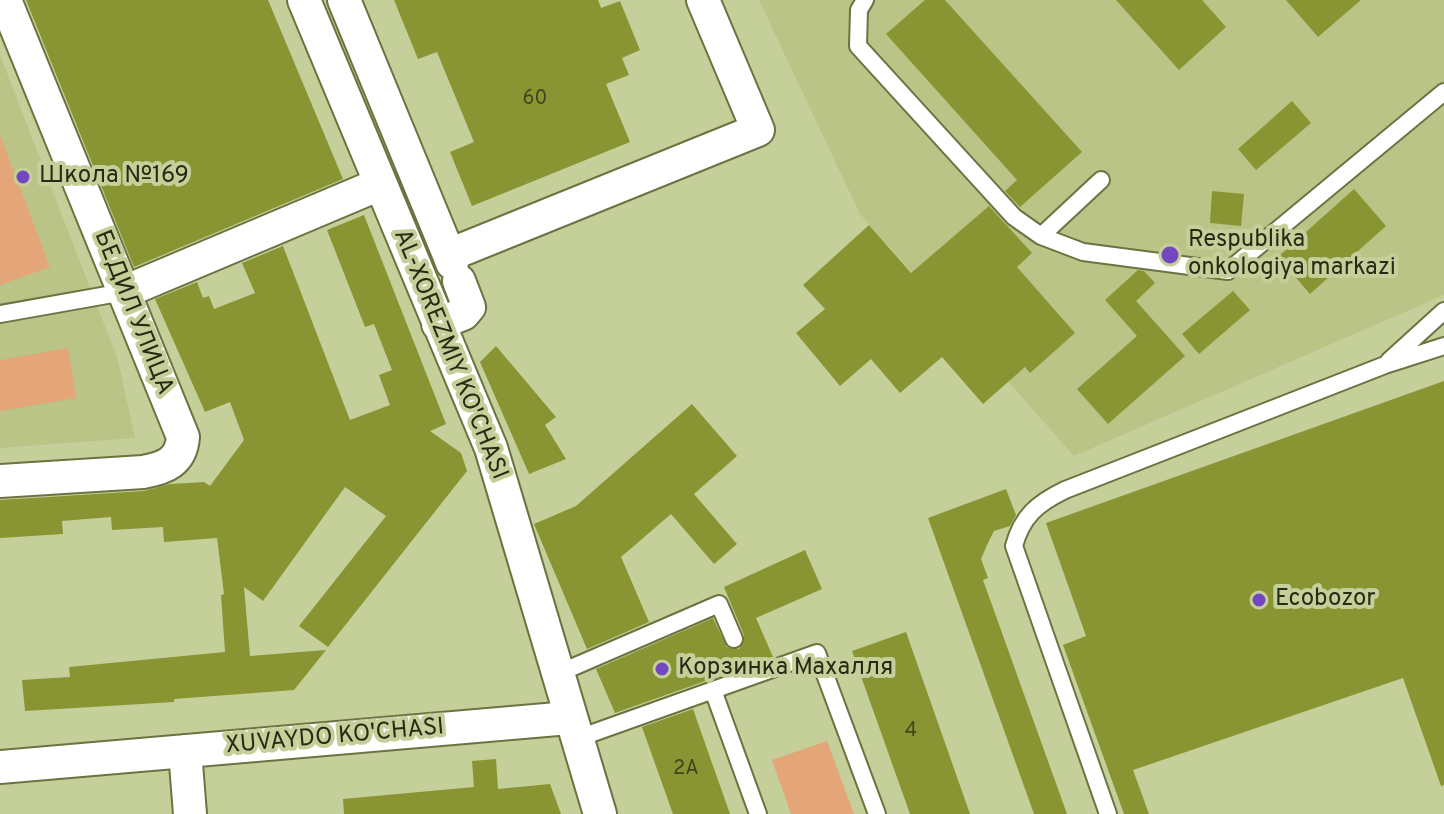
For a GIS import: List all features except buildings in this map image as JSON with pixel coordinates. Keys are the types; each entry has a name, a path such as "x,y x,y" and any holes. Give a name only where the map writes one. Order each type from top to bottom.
{"street":[{"name":"БЕДИЛ УЛИЦА","path":"0,481 166,468 182,448 183,437 5,0"},
{"name":"AL-XOREZMIY KO'CHASI","path":"304,0 491,448 573,729"},
{"path":"344,0 469,307 463,314 438,324"},
{"path":"453,266 758,130 703,0"},
{"path":"124,292 380,184"},
{"path":"573,729 600,814"},
{"name":"XUVAYDO KO'CHASI","path":"0,767 185,751 573,729"},
{"path":"185,751 190,814"}],"lane":[{"path":"865,0 859,10 858,46 983,186 1041,236 1083,252 1228,271 1444,92"},
{"path":"1041,236 1101,180"},
{"path":"0,314 124,292"},
{"path":"1385,365 1444,311"},
{"path":"1108,814 1014,546 1019,528 1030,511 1065,490 1385,365 1444,346"},
{"path":"557,674 719,604 734,639"},
{"path":"573,729 714,693 817,653 877,814"},
{"path":"714,693 758,814"}],"shaded area":[{"name":"Respublika onkologiya markazi","path":"759,0 1444,0 1444,295 1074,456 860,214"},
{"name":"Школа №169","path":"0,55 118,360 135,438 0,448"},
{"path":"0,135 50,267 0,285"},
{"path":"68,348 76,398 0,411 0,360"},
{"path":"827,741 854,814 791,814 772,760"}],"place":[{"name":"Школа №169","path":"23,177"},
{"name":"Respublika onkologiya markazi","path":"1170,255"},
{"name":"Ecobozor","path":"1259,600"},
{"name":"Корзинка Махалля","path":"662,669"}]}
